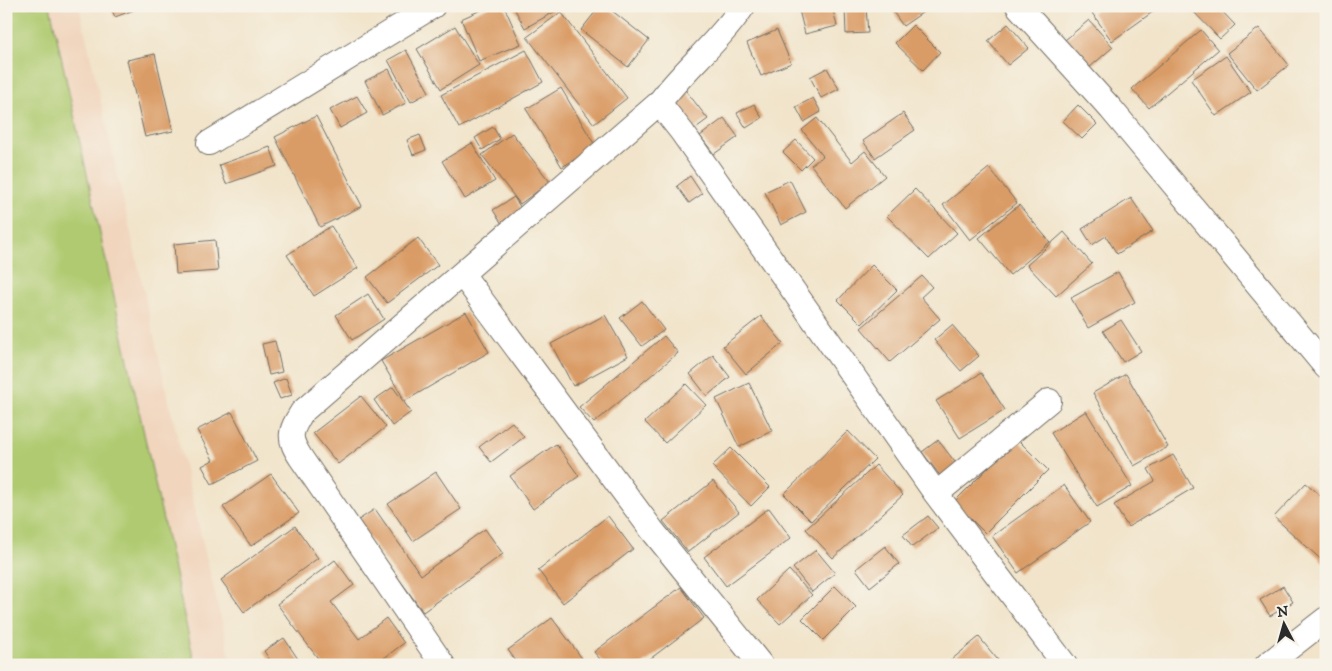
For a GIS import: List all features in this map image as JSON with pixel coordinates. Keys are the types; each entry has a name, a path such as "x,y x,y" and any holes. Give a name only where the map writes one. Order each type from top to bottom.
{"street":[{"path":"208,143 433,6"},
{"path":"443,665 291,442 292,427 302,412 659,104 669,90 730,26 743,6"},
{"path":"1018,6 1111,109 1326,367"},
{"path":"659,104 682,132 936,494 1065,665"},
{"path":"462,274 652,530 761,665"},
{"path":"936,494 1049,401"},
{"path":"1267,665 1326,620"}],"shaded area":[{"path":"6,6 79,6 170,406 232,665 6,665"}],"green space":[{"path":"6,6 50,6 195,665 6,665"}],"building":[{"path":"110,6 144,6 115,17"},
{"path":"490,6 504,6 521,44 479,61 461,19"},
{"path":"513,6 565,6 525,28"},
{"path":"600,6 606,6 649,40 628,67 581,30"},
{"path":"798,6 832,6 837,26 805,34"},
{"path":"889,6 932,6 903,26"},
{"path":"1102,6 1161,6 1112,41 1092,13"},
{"path":"1194,6 1217,6 1235,25 1220,39 1191,9"},
{"path":"866,7 868,33 846,34 845,8"},
{"path":"561,12 627,98 594,124 527,37"},
{"path":"1089,20 1113,47 1089,68 1065,40"},
{"path":"1008,24 1029,48 1008,65 988,41"},
{"path":"913,25 940,52 923,70 895,43"},
{"path":"455,26 479,65 441,89 417,49"},
{"path":"1259,28 1289,65 1257,90 1227,53"},
{"path":"777,30 791,63 761,76 747,43"},
{"path":"1201,30 1218,50 1149,108 1132,89"},
{"path":"406,50 429,92 411,102 388,60"},
{"path":"526,50 543,82 459,128 441,95"},
{"path":"155,54 173,131 145,137 127,60"},
{"path":"1226,56 1251,92 1216,116 1191,80"},
{"path":"827,68 839,89 821,98 810,77"},
{"path":"389,69 406,103 382,115 365,81"},
{"path":"683,87 708,119 693,130 668,97"},
{"path":"561,88 596,147 562,167 526,109"},
{"path":"357,96 367,113 340,128 330,110"},
{"path":"813,98 821,112 804,122 796,107"},
{"path":"754,104 762,118 746,128 737,113"},
{"path":"1078,105 1097,124 1082,139 1063,121"},
{"path":"903,113 915,130 875,158 863,141"},
{"path":"316,116 362,206 320,227 275,137"},
{"path":"724,118 738,137 714,154 700,136"},
{"path":"817,118 852,162 865,151 885,176 845,208 811,165 823,156 802,130"},
{"path":"493,127 500,139 482,150 475,138"},
{"path":"512,133 550,182 520,204 482,155"},
{"path":"420,135 426,150 413,155 407,140"},
{"path":"796,140 813,158 801,170 783,152"},
{"path":"472,143 495,181 465,199 442,161"},
{"path":"270,147 277,166 226,184 219,165"},
{"path":"989,168 1017,203 970,240 943,205"},
{"path":"690,176 702,194 689,203 677,186"},
{"path":"790,180 806,212 781,225 765,192"},
{"path":"915,189 957,233 929,259 887,216"},
{"path":"514,197 524,213 504,227 493,210"},
{"path":"1131,198 1153,231 1117,254 1106,236 1092,245 1082,229"},
{"path":"1019,205 1050,242 1010,275 979,238"},
{"path":"331,226 358,268 314,296 287,255"},
{"path":"1064,232 1092,264 1056,296 1027,265"},
{"path":"418,238 438,265 387,303 367,277"},
{"path":"215,240 218,271 176,274 174,244"},
{"path":"872,265 897,290 862,324 838,300"},
{"path":"1118,272 1135,302 1088,328 1071,298"},
{"path":"922,276 932,287 921,297 940,319 890,362 861,328"},
{"path":"368,294 384,319 352,340 336,315"},
{"path":"642,301 664,330 642,346 620,318"},
{"path":"466,312 489,352 405,401 381,361"},
{"path":"605,315 628,356 573,386 551,344"},
{"path":"761,316 783,343 746,374 723,346"},
{"path":"1121,320 1141,351 1123,362 1103,331"},
{"path":"952,325 979,356 961,371 934,340"},
{"path":"664,336 678,353 594,423 579,407"},
{"path":"275,341 282,372 269,375 262,344"},
{"path":"713,355 730,377 707,396 690,374"},
{"path":"981,373 1005,410 960,438 936,401"},
{"path":"1126,374 1168,447 1134,466 1093,393"},
{"path":"286,378 292,395 280,399 273,383"},
{"path":"749,383 772,431 739,447 716,399"},
{"path":"686,384 706,405 665,443 645,422"},
{"path":"393,387 411,412 392,426 374,400"},
{"path":"361,396 386,427 338,464 313,433"},
{"path":"1086,411 1132,486 1097,507 1051,433"},
{"path":"232,412 257,461 212,484 202,466 213,460 197,430"},
{"path":"512,422 524,437 491,462 479,447"},
{"path":"848,431 875,459 811,521 784,494"},
{"path":"1017,439 1048,470 985,533 954,502"},
{"path":"938,440 958,466 942,478 922,452"},
{"path":"556,444 579,476 533,509 510,476"},
{"path":"731,448 770,487 751,506 712,466"},
{"path":"1173,455 1193,488 1128,527 1114,505 1155,481 1148,469"},
{"path":"876,465 903,495 833,558 806,529"},
{"path":"436,472 461,509 413,541 388,504"},
{"path":"271,474 299,513 251,546 223,507"},
{"path":"713,481 739,512 688,552 663,521"},
{"path":"1306,483 1326,500 1326,564 1274,517"},
{"path":"1064,485 1090,522 1018,573 992,536"},
{"path":"769,508 791,538 726,586 704,557"},
{"path":"375,509 421,575 485,529 503,554 423,612 357,521"},
{"path":"608,516 633,549 563,603 538,570"},
{"path":"928,516 938,528 912,547 903,535"},
{"path":"295,526 318,558 244,612 221,580"},
{"path":"885,546 899,564 870,587 856,569"},
{"path":"816,550 835,573 812,592 793,568"},
{"path":"335,560 354,585 331,602 359,639 386,618 404,643 375,665 323,665 277,604"},
{"path":"789,570 812,595 780,624 757,600"},
{"path":"835,586 856,607 823,640 802,619"},
{"path":"1283,586 1293,602 1270,616 1260,600"},
{"path":"681,587 704,618 642,665 605,665 594,652"},
{"path":"552,618 584,661 579,665 519,665 508,650"},
{"path":"979,637 1002,665 945,665"},
{"path":"284,638 302,665 273,665 264,651"}]}
